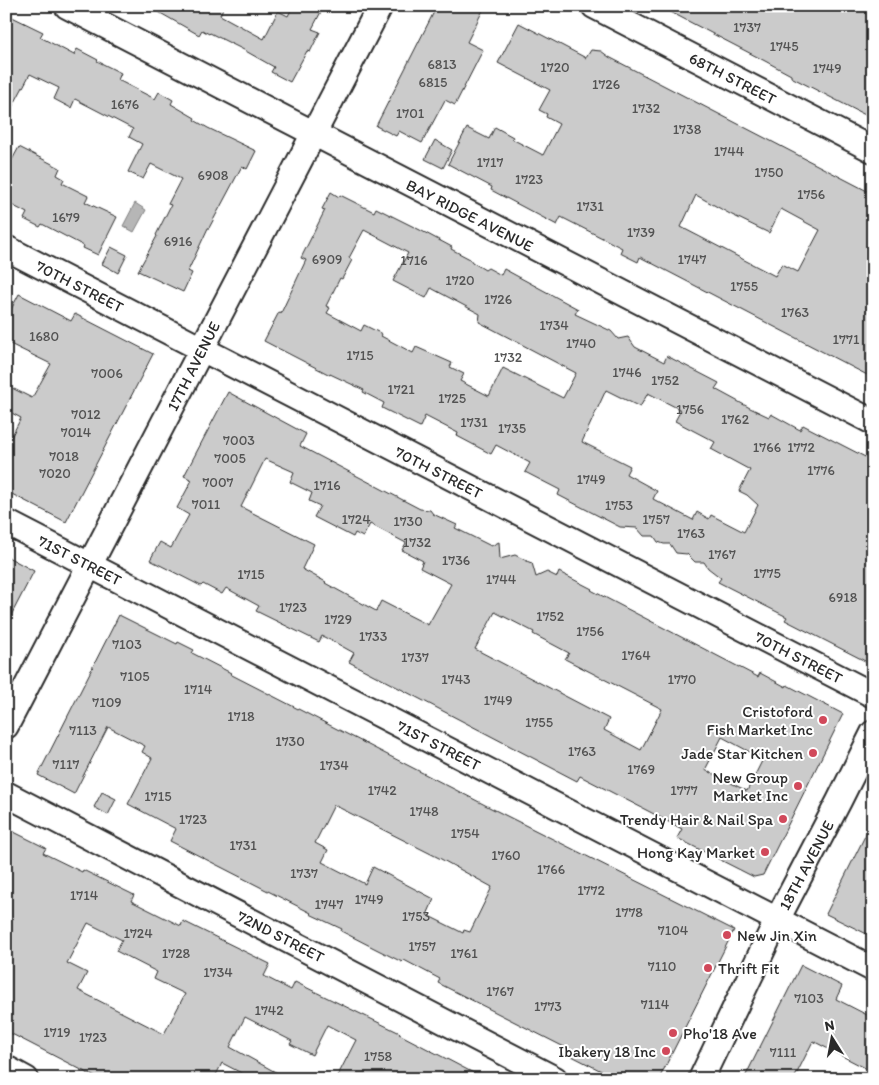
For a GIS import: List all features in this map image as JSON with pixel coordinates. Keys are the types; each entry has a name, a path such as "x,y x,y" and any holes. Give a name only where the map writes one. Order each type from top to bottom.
{"street":[{"name":"BAY RIDGE AVENUE","path":"68,6 873,422"},
{"name":"17TH AVENUE","path":"6,726 380,6"},
{"name":"68TH STREET","path":"594,6 873,150"},
{"name":"70TH STREET","path":"6,248 873,695"},
{"name":"71ST STREET","path":"6,522 873,969"},
{"name":"18TH AVENUE","path":"701,1079 777,920 873,733"},
{"name":"72ND STREET","path":"6,794 555,1079"},
{"path":"6,1068 26,1079"}],"shaded area":[{"path":"135,203 146,210 134,232 123,226"}],"building":[{"path":"148,6 224,6 220,15 264,39 278,11 288,16 293,6 324,6 312,29 320,32 310,52 307,51 290,82 271,72 274,67 242,49 202,30 199,35"},
{"path":"437,6 485,6 467,42 483,50 455,105 445,100 422,143 399,131 396,136 376,126"},
{"path":"659,6 873,6 873,119 791,77 791,75 765,61"},
{"path":"6,14 43,32 40,37 74,55 77,49 121,73 118,80 155,99 159,92 173,100 171,104 195,118 194,120 256,151 247,169 242,166 208,228 188,271 192,273 183,292 138,271 157,236 171,205 168,204 181,179 151,164 143,179 128,172 142,144 129,137 133,129 75,99 71,108 54,99 59,88 30,74 6,119"},
{"path":"519,23 586,58 591,50 601,51 609,57 873,194 873,378 640,257 638,262 620,253 622,248 561,217 557,225 491,190 492,187 448,164 467,128 489,139 495,127 513,137 512,139 543,155 559,124 546,117 547,114 539,110 550,90 498,63","holes":["696,195 769,233 781,209 820,230 798,272 782,264 775,276 681,227"]},
{"path":"435,140 452,150 443,168 425,159"},
{"path":"19,147 60,168 57,175 64,179 62,183 88,196 85,202 117,217 98,255 42,224 40,227 24,219 27,213 6,202 6,171"},
{"path":"331,192 374,212 376,208 452,247 451,249 485,270 488,268 501,275 504,269 578,309 575,314 611,331 618,339 628,337 635,347 664,362 667,356 719,383 715,389 750,408 769,417 771,414 800,430 803,425 873,461 873,652 867,662 785,620 787,617 718,582 721,578 708,568 704,562 695,562 687,554 676,553 670,544 658,542 654,536 644,536 637,528 620,527 558,495 560,490 525,472 530,463 496,445 491,454 457,436 458,433 425,416 420,427 382,408 384,403 363,392 364,390 264,341 279,312 281,313 306,260 301,258 325,210 322,209","holes":["364,230 408,253 393,281 426,298 431,288 480,314 479,322 576,373 563,398 503,368 489,396 460,381 464,374 450,367 452,363 416,347 413,353 364,325 361,331 327,313 330,308 326,306 340,278 342,279 352,260 349,258","606,390 640,407 648,393 681,410 675,421 715,442 711,449 750,470 739,491 747,495 758,505 744,532 711,515 709,519 697,512 693,520 653,499 657,491 626,474 630,466 582,442"]},
{"path":"111,247 127,255 118,273 102,264"},
{"path":"19,294 71,321 75,314 153,354 66,522 6,491 6,447 21,418 6,410 6,400 12,388 32,398 51,364 6,342 6,319"},
{"path":"228,392 306,434 300,446 420,509 430,510 433,514 457,525 455,528 491,546 499,542 500,559 515,555 532,563 536,577 547,572 557,577 559,572 758,677 760,673 843,714 763,875 754,877 677,838 682,829 580,776 577,781 349,662 354,653 336,643 322,636 319,642 256,611 259,606 226,588 222,594 203,584 201,586 150,560 160,542 171,548 189,515 177,508 192,480 184,476","holes":["265,459 294,472 290,482 312,493 309,501 320,506 314,517 353,537 355,533 363,537 370,524 406,543 402,550 423,561 420,568 451,584 428,625 381,601 376,611 302,569 314,544 241,507","495,612 569,653 565,659 662,709 641,750 604,730 609,719 475,649","722,737 763,759 747,791 705,770"]},
{"path":"6,556 34,571 6,625"},
{"path":"119,615 177,644 178,642 194,650 192,653 230,674 734,930 659,1079 617,1079 568,1054 570,1050 438,983 440,979 404,960 402,962 376,949 341,931 342,929 170,841 176,829 128,804 152,758 142,752 145,746 108,727 74,794 38,775","holes":["334,805 492,887 470,932 464,930 463,933 427,915 434,899 373,867 365,884 322,862 328,850 315,843"]},
{"path":"102,792 116,799 108,815 94,807"},
{"path":"873,820 873,937 826,914"},
{"path":"6,828 46,848 43,853 134,895 131,901 181,926 183,921 270,964 264,976 291,990 295,982 400,1033 485,1079 336,1079 356,1040 327,1025 312,1055 290,1044 292,1041 245,1017 230,1047 288,1079 253,1079 222,1063 214,1079 99,1079 6,1031","holes":["88,923 122,940 116,951 157,972 154,979 185,994 164,1034 78,990 87,973 67,963"]},
{"path":"801,965 842,986 836,999 873,1018 873,1072 813,1041 794,1079 744,1079"}],"place":[{"name":"Cristoford Fish Market Inc","path":"823,720"},
{"name":"Jade Star Kitchen","path":"813,753"},
{"name":"New Group Market Inc","path":"798,786"},
{"name":"Trendy Hair & Nail Spa","path":"783,819"},
{"name":"Hong Kay Market","path":"765,852"},
{"name":"New Jin Xin","path":"727,935"},
{"name":"Thrift Fit","path":"708,968"},
{"name":"Pho'18 Ave","path":"673,1033"},
{"name":"Ibakery 18 Inc","path":"666,1051"}]}
